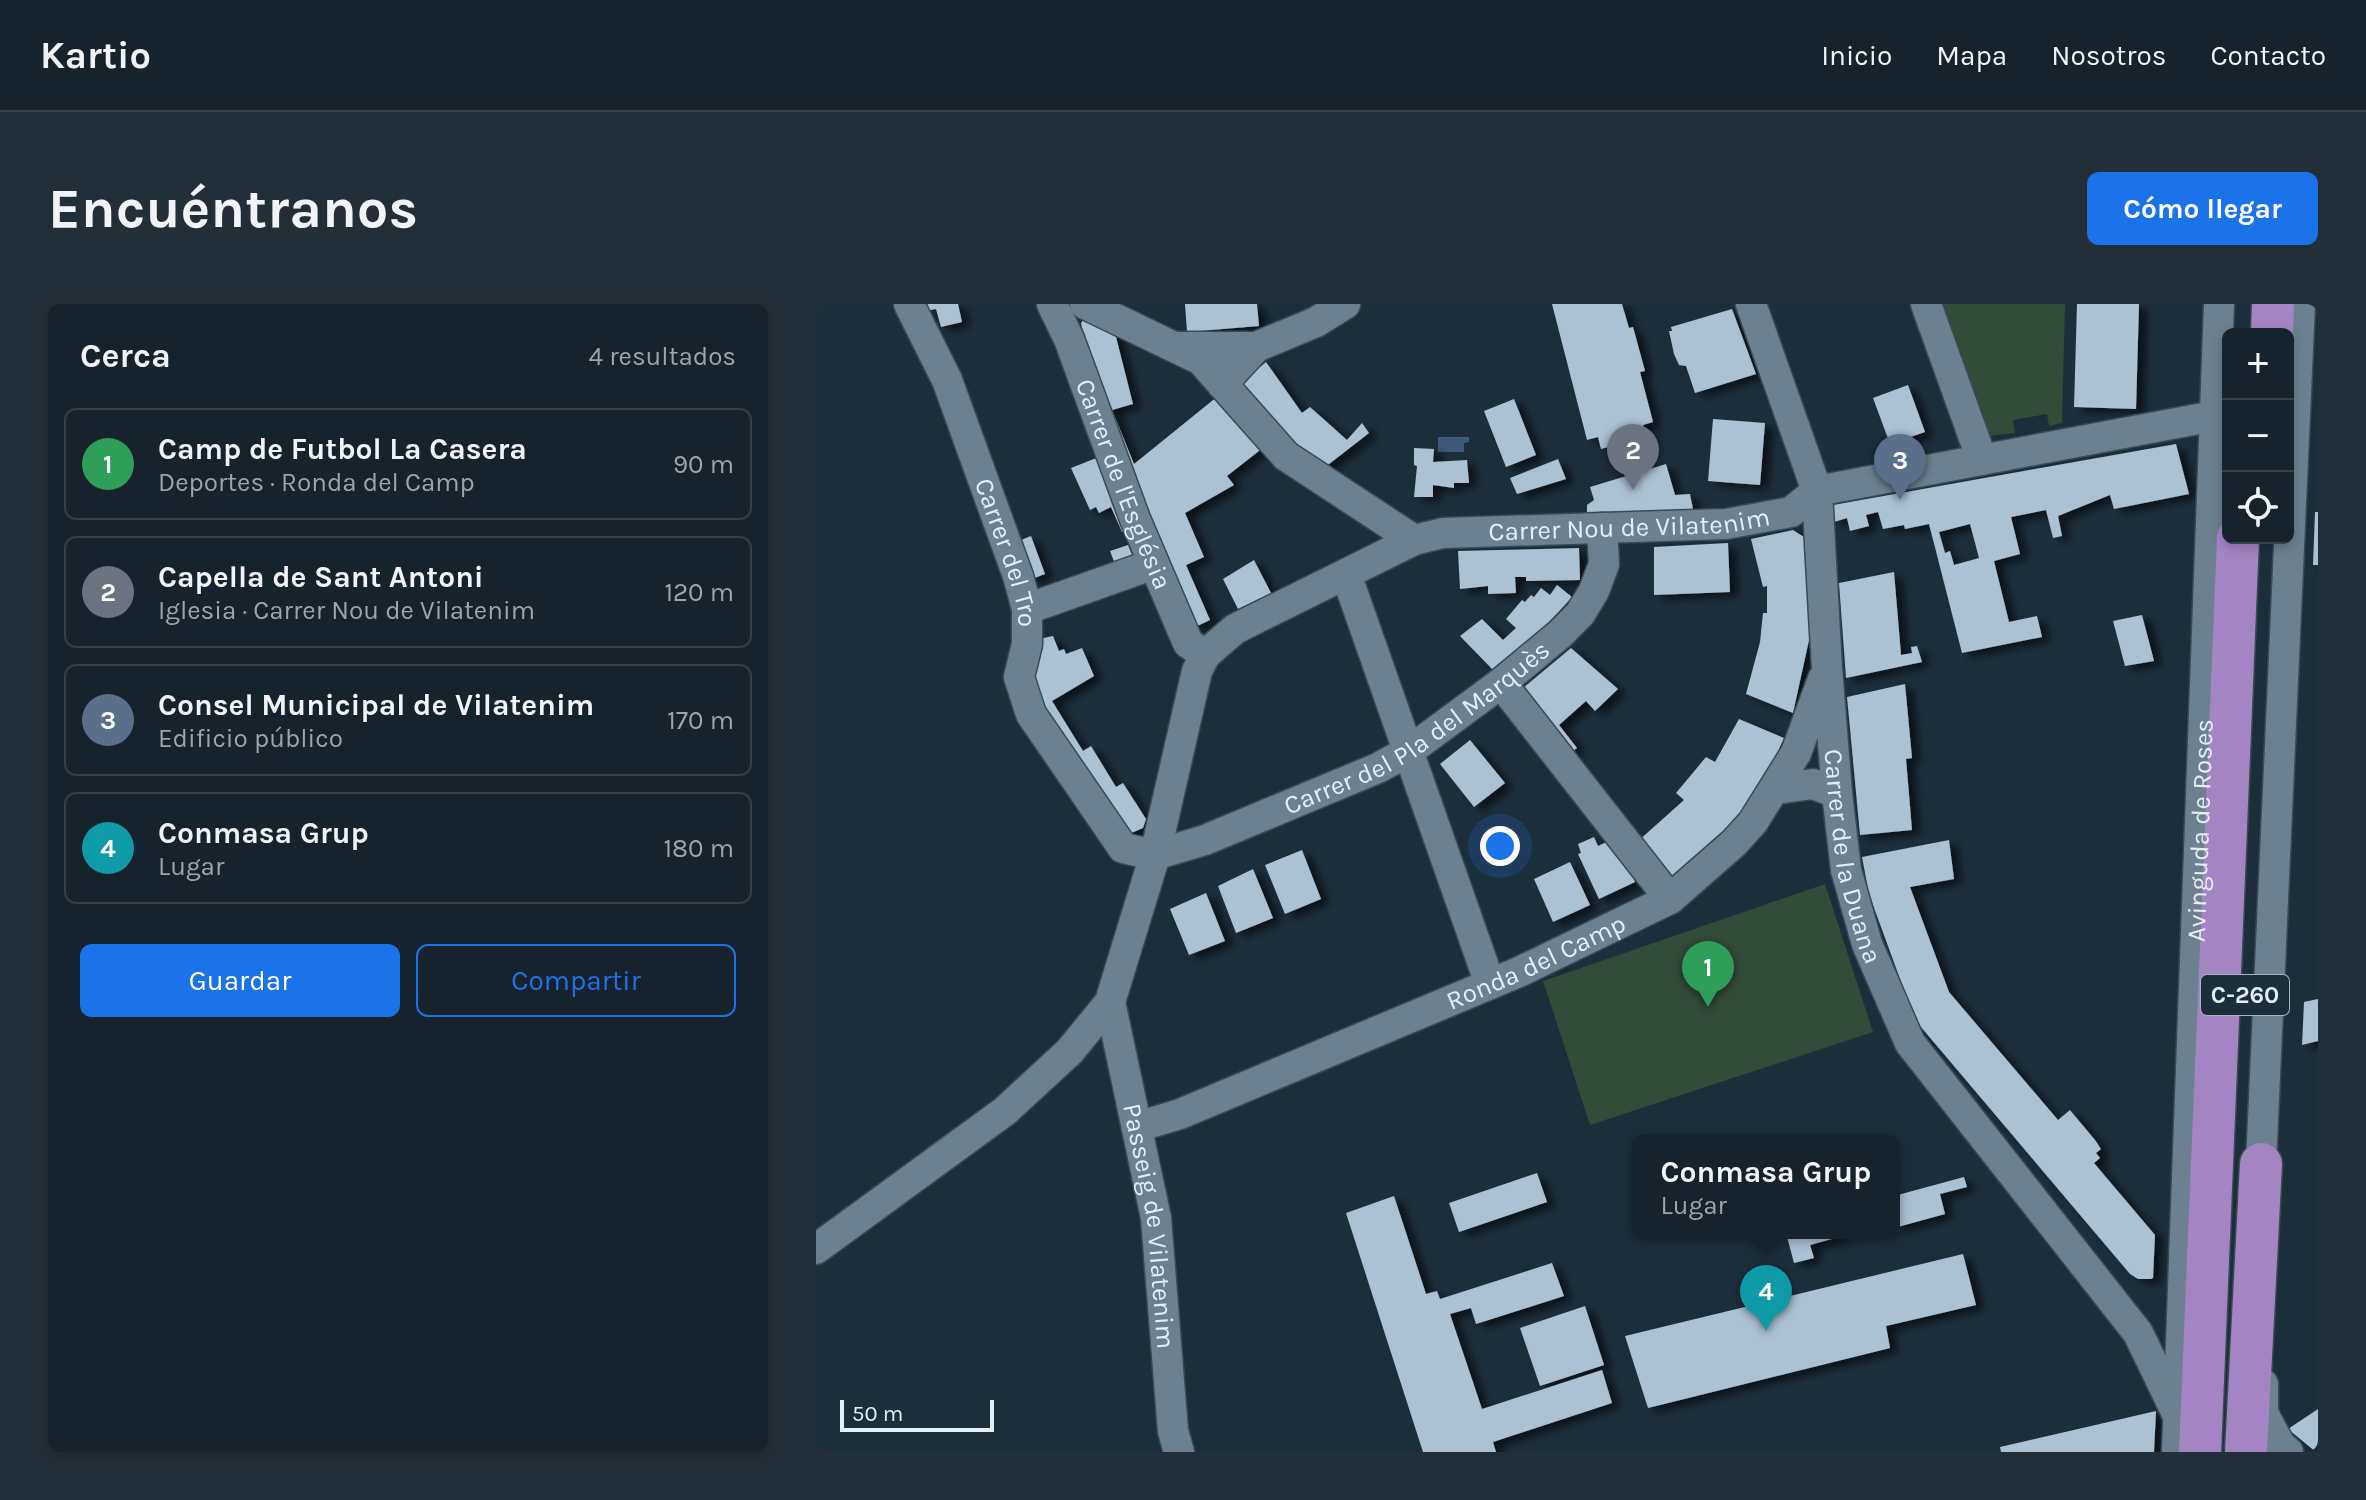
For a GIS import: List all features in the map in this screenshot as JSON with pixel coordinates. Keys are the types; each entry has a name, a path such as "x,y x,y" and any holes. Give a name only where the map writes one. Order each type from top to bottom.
{"highway":[{"path":"2246,328 2247,304"},
{"path":"2272,328 2273,304"},
{"name":"C-260","path":"2192,1441 2238,544"},
{"name":"C-260","path":"2227,1452 2263,544"},
{"path":"2246,1452 2261,1164"},
{"path":"2182,1334 2192,1441"}],"street":[{"name":"Carrer del Tro","path":"909,304 947,380 985,481 1027,609 1027,644 1019,677 1031,714 1123,848 1155,855"},
{"name":"Carrer de l'Església","path":"1052,304 1069,339 1135,519 1188,643 1205,655"},
{"path":"1085,304 1201,360 1286,456 1414,540"},
{"path":"1174,347 1256,347 1316,322 1345,304"},
{"name":"Carrer de la Duana","path":"1751,304 1817,491 1837,793 1846,870 1867,944 1910,1043 2138,1333 2192,1441"},
{"path":"1926,304 1982,460"},
{"name":"Avinguda de Roses","path":"2182,1334 2219,304"},
{"path":"2288,1452 2280,1445 2263,1413 2269,1219 2261,1164 2307,404 2300,304"},
{"path":"1222,384 1256,347"},
{"name":"Carrer Nou de Vilatenim","path":"1205,655 1235,629 1414,540 1443,533 1726,524 1791,512 1817,491 2214,416"},
{"name":"Carrer del Pla del Marquès","path":"1155,855 1205,840 1378,768 1409,751 1501,683 1580,614 1594,591 1604,564 1602,528"},
{"path":"1027,609 1154,564"},
{"path":"1346,574 1490,984"},
{"path":"816,1249 1005,1111 1070,1051 1110,1002 1155,855 1197,671 1205,655"},
{"name":"Ronda del Camp","path":"1137,1127 1180,1114 1490,984 1670,899 1734,843 1753,822 1796,753 1827,668"},
{"path":"1501,683 1670,899"},
{"path":"1775,789 1813,784 1837,793"},
{"name":"Passeig de Vilatenim","path":"1110,1002 1156,1218 1173,1431 1179,1452"},
{"path":"2138,1333 2182,1334"},
{"path":"2177,1452 2192,1441"}],"green space":[{"path":"1935,304 2065,304 2062,423 2049,426 2047,414 2013,420 2015,433 1981,437"},
{"path":"1825,884 1873,1032 1590,1125 1543,981"}],"water":[{"path":"1438,437 1469,437 1469,442 1464,443 1464,452 1438,452"}],"building":[{"path":"924,304 958,304 962,322 941,327 936,309 926,311"},
{"path":"1185,304 1257,304 1259,326 1187,332"},
{"path":"1552,304 1622,304 1629,328 1633,327 1645,371 1640,372 1653,422 1643,425 1646,437 1601,449 1598,437 1587,440"},
{"path":"2077,304 2139,304 2136,409 2074,407"},
{"path":"1732,309 1756,374 1695,393 1686,366 1679,365 1674,354 1669,331 1672,331 1671,327"},
{"path":"1088,314 1115,333 1133,404 1112,410 1134,464 1218,396 1264,447 1227,476 1234,485 1185,513 1204,557 1186,565 1210,620 1193,628 1101,412 1081,323"},
{"path":"1266,362 1302,413 1310,407 1347,440 1362,423 1369,433 1315,475 1235,388"},
{"path":"1908,385 1925,432 1890,444 1873,398"},
{"path":"1514,399 1536,455 1506,467 1484,411"},
{"path":"1713,419 1765,423 1760,485 1708,481"},
{"path":"2176,444 2189,494 2114,509 2110,495 2058,516 2062,536 2053,538 2046,510 2011,517 2020,554 1994,561 2009,622 2037,616 2042,637 1962,653 1929,524 1883,529 1878,512 1866,515 1869,526 1850,531 1847,518 1834,522 1833,505","holes":["1970,524 1979,558 1954,565 1950,551 1945,553 1939,532"]},
{"path":"1414,448 1434,449 1433,462 1467,460 1469,483 1454,483 1454,488 1433,485 1433,497 1414,497 1417,466 1414,465"},
{"path":"1104,455 1133,528 1122,532 1111,507 1099,513 1096,507 1090,510 1071,468"},
{"path":"1558,459 1566,479 1517,494 1510,478"},
{"path":"1666,464 1675,495 1690,494 1694,514 1587,514 1587,505 1594,500 1590,487"},
{"path":"2315,512 2318,512 2318,565 2313,565"},
{"path":"1793,530 1807,539 1811,631 1793,713 1746,694 1760,642 1763,613 1767,613 1767,586 1763,587 1751,539"},
{"path":"1031,536 1045,574 1029,580 1016,542"},
{"path":"1728,543 1730,592 1654,595 1654,547"},
{"path":"1128,545 1134,560 1116,567 1110,551"},
{"path":"1579,548 1580,580 1526,581 1526,577 1515,577 1516,593 1488,594 1488,586 1460,589 1458,551"},
{"path":"1254,560 1271,593 1238,609 1223,579"},
{"path":"1894,572 1901,655 1912,653 1911,647 1917,646 1922,662 1846,678 1839,583"},
{"path":"1557,585 1572,597 1531,642 1494,671 1460,636 1482,619 1503,640 1516,628 1506,619 1522,600 1525,602 1531,595 1534,597 1541,588 1550,595"},
{"path":"2142,615 2154,661 2125,666 2113,621"},
{"path":"1053,636 1059,651 1064,649 1066,654 1082,648 1094,676 1052,701 1083,751 1091,746 1116,787 1123,783 1146,819 1143,828 1122,837 1025,683 1034,640"},
{"path":"1571,648 1618,689 1595,711 1586,701 1559,725 1577,748 1569,754 1517,693"},
{"path":"1905,684 1912,758 1906,759 1912,830 1860,835 1847,697"},
{"path":"1739,719 1784,738 1773,762 1742,810 1712,844 1667,881 1637,842 1684,800 1676,793 1706,757 1715,762"},
{"path":"1470,740 1505,783 1474,807 1440,764"},
{"path":"1594,837 1598,846 1615,838 1635,882 1599,899 1578,854 1581,853 1578,844"},
{"path":"1949,840 1954,879 1910,887 1949,992 2058,1120 2070,1110 2095,1140 2101,1149 2096,1153 2100,1158 2094,1163 2155,1235 2151,1279 2138,1279 2130,1274 1915,1020 1869,894 1862,857"},
{"path":"1302,850 1321,899 1285,914 1265,865"},
{"path":"1570,862 1590,905 1553,922 1534,879"},
{"path":"1253,869 1273,918 1236,933 1218,886"},
{"path":"1206,893 1225,941 1189,955 1170,909"},
{"path":"2318,999 2318,1041 2302,1045 2304,1002"},
{"path":"1537,1173 1547,1202 1459,1232 1449,1203"},
{"path":"1964,1177 1967,1187 1940,1194 1945,1214 1900,1226 1900,1194"},
{"path":"1394,1196 1426,1294 1437,1291 1440,1299 1552,1263 1564,1296 1476,1324 1471,1308 1450,1314 1482,1409 1602,1370 1612,1403 1493,1442 1496,1452 1423,1452 1346,1213"},
{"path":"1788,1239 1832,1239 1810,1245 1814,1258 1794,1263"},
{"path":"1963,1254 1976,1305 1886,1326 1890,1348 1648,1408 1625,1336"},
{"path":"1585,1306 1604,1365 1540,1386 1520,1328"},
{"path":"2318,1409 2318,1452 2316,1452 2288,1429"},
{"path":"2156,1411 2154,1452 2001,1452 2000,1447"}],"place":[{"name":"Capella de Sant Antoni","path":"1633,490"},
{"name":"Consel Municipal de Vilatenim","path":"1900,500"},
{"name":"Camp de Futbol La Casera","path":"1708,1007"},
{"name":"Conmasa Grup","path":"1766,1331"}]}
